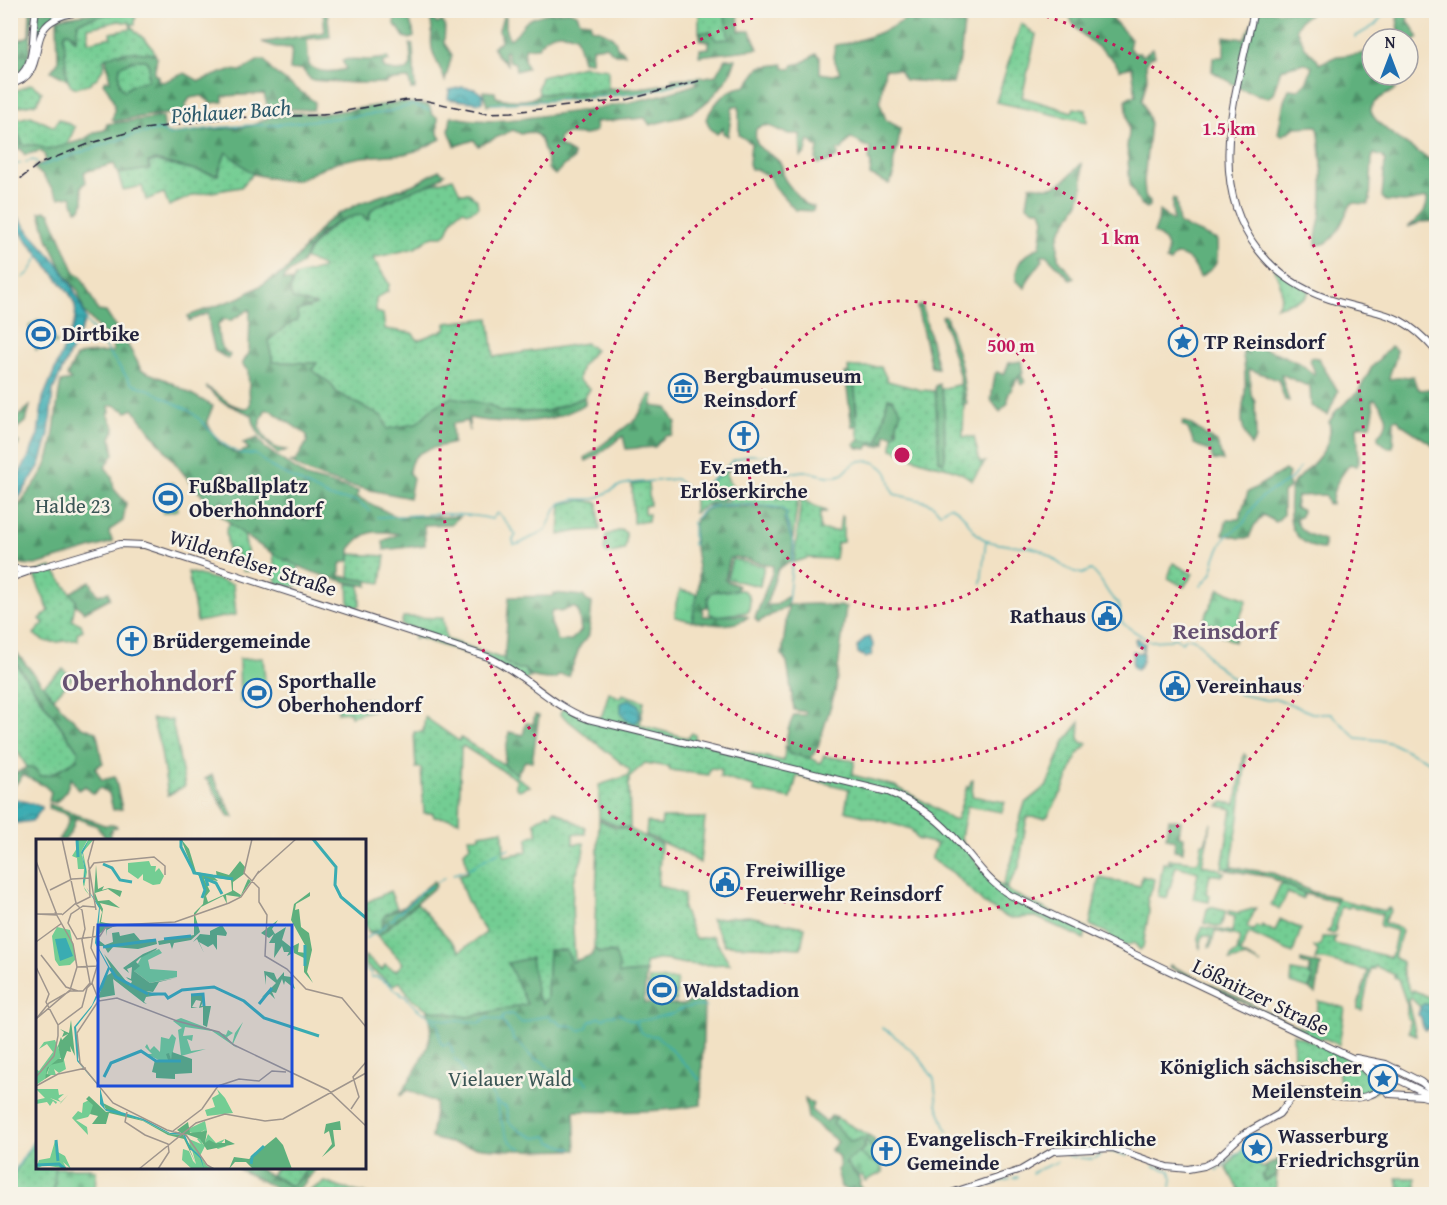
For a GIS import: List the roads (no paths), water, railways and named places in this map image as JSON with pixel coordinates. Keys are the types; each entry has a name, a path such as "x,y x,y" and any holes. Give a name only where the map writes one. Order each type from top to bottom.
{"main road":[{"path":"10,83 21,76 29,65 36,10"},
{"path":"10,83 26,78 32,70 41,35 50,22 61,16 89,10"},
{"path":"1254,10 1228,148 1230,189 1240,220 1252,243 1268,261 1298,285 1329,299 1403,320 1437,351"},
{"name":"Wildenfelser Straße","path":"10,566 19,570 30,570 120,544 144,545 473,652 503,664 560,706 588,719 663,738"},
{"path":"10,578 30,570"},
{"name":"Lößnitzer Straße","path":"663,738 868,786 905,799 920,807 940,823 955,838 979,870 1003,890 1437,1099"},
{"path":"1349,1057 1381,1062 1420,1082 1437,1094"},
{"path":"1349,1057 1394,1095 1437,1099"},
{"path":"948,1194 1021,1170 1053,1151 1113,1148 1167,1167 1188,1169 1204,1166 1214,1161 1242,1135 1279,1114 1294,1094 1304,1092 1340,1097 1366,1097 1383,1088 1396,1069"}],"water":[{"path":"462,87 475,89 483,95 482,102 448,99 449,90"},
{"path":"11,205 27,229 63,271 78,298 86,319 53,390 49,434 40,465 11,508 11,488 38,435 43,398 74,324 76,311 69,293 11,220"},
{"path":"869,637 873,644 872,655 866,658 858,653 857,647"},
{"path":"1137,638 1145,644 1143,650 1143,648 1136,644 1135,639"},
{"path":"1133,651 1139,653 1143,651 1143,659 1137,670 1132,666"},
{"path":"629,699 639,706 640,717 635,723 626,720 621,713 621,703"},
{"path":"17,799 42,807 42,809 32,821 11,824 11,802"},
{"path":"1424,1004 1433,1005 1436,1011 1434,1025 1426,1030 1418,1015 1420,1007"}],"waterway":[{"path":"1355,37 1375,25 1387,10"},
{"name":"Pöhlauer Bach","path":"491,104 643,93 694,80"},
{"name":"Pöhlauer Bach","path":"40,166 133,135 160,130 169,135 213,128 272,125 383,113 412,105 429,110"},
{"name":"Pöhlauer Bach","path":"26,162 33,160 37,162"},
{"name":"Pöhlauer Bach","path":"10,166 21,163"},
{"path":"23,278 30,272 39,255"},
{"path":"85,320 132,384 152,391 189,410 219,440 235,451 255,454 271,467 331,498 357,501 370,511"},
{"path":"377,517 450,514 492,519 497,513 516,535 513,540 514,545 546,530 561,503 575,499 595,499 621,485 631,483 676,479 689,489 696,490 719,475 732,461 749,455 770,456 778,468 785,472 804,471 832,476 845,473 859,461 872,462 886,471 894,494 927,502 940,513 949,506 960,512 977,535 982,538 995,543 1037,549 1058,563 1082,574 1091,570 1118,603 1123,624 1150,641 1170,640 1175,637 1182,642 1185,638 1194,639 1213,662 1237,682 1239,694 1266,700 1278,699 1312,713 1331,714 1357,738 1391,743 1433,763 1436,762"},
{"path":"1201,586 1212,573 1215,558 1225,537 1243,524 1257,501 1290,480 1300,468"},
{"path":"695,519 705,509 720,506 765,506 783,510 787,514 785,518 794,546 788,602"},
{"path":"693,522 693,545"},
{"path":"981,583 986,540"},
{"path":"504,850 509,849"},
{"path":"453,874 466,870 500,852"},
{"path":"438,882 445,877"},
{"path":"390,920 394,919 396,914 420,892 432,886"},
{"path":"366,938 378,932 387,923"},
{"path":"366,969 371,973 371,977 377,977 391,985 423,1012 444,1020 479,1024 487,1018 501,1021 504,1015 512,1014 522,1023 550,1016 551,1020 557,1020 561,1025 574,1026 582,1030 589,1022 600,1017 603,1019 609,1015 616,1015"},
{"path":"618,1013 631,1020 639,1021 689,1007 707,1007"},
{"path":"429,1018 438,1024 440,1041 443,1045 450,1043 453,1054"},
{"path":"502,1021 512,1034 513,1040 518,1042 529,1055 542,1061 548,1067"},
{"path":"636,1022 640,1031 646,1035 656,1036 665,1043 700,1080"},
{"path":"882,1028 919,1057 934,1079 937,1104 947,1131"},
{"path":"454,1058 461,1065 464,1074"},
{"path":"550,1069 567,1076"},
{"path":"468,1077 475,1080 479,1086 486,1086 494,1098 506,1135 515,1146 522,1148"},
{"path":"570,1077 583,1079 588,1084"},
{"path":"495,1100 506,1107 509,1122 520,1131 536,1138 547,1136 551,1142 572,1149"},
{"path":"10,1178 33,1142"},
{"path":"1216,1171 1223,1167 1230,1158 1249,1147"},
{"path":"1109,1151 1128,1156"},
{"path":"1095,1158 1100,1155"},
{"path":"1068,1156 1076,1157"},
{"path":"1080,1158 1092,1159"},
{"path":"1040,1169 1057,1162"},
{"path":"1154,1166 1170,1171 1171,1188"},
{"path":"1032,1173 1038,1170"},
{"path":"1013,1178 1018,1177"},
{"path":"995,1183 1010,1179"},
{"path":"983,1185 994,1184"}],"railway":[{"path":"10,187 39,164 91,143 137,130 227,118 323,115 407,100 423,100 483,113 512,112 626,100 699,81"}],"place":[{"name":"Dirtbike","path":"41,334"},
{"name":"TP Reinsdorf","path":"1183,342"},
{"name":"Bergbaumuseum Reinsdorf","path":"683,388"},
{"name":"Ev.-meth. Erlöserkirche","path":"744,436"},
{"name":"Fußballplatz Oberhohndorf","path":"168,498"},
{"name":"Rathaus","path":"1107,616"},
{"name":"Brüdergemeinde","path":"132,641"},
{"name":"Vereinhaus","path":"1175,686"},
{"name":"Sporthalle Oberhohendorf","path":"257,693"},
{"name":"Freiwillige Feuerwehr Reinsdorf","path":"725,882"},
{"name":"Waldstadion","path":"662,990"},
{"name":"Königlich sächsischer Meilenstein","path":"1383,1079"},
{"name":"Wasserburg Friedrichsgrün","path":"1257,1148"},
{"name":"Evangelisch-Freikirchliche Gemeinde","path":"886,1151"}],"district":[{"name":"Reinsdorf","path":"1225,631"},
{"name":"Oberhohndorf","path":"148,682"}],"park label":[{"name":"Halde 23","path":"73,506"},
{"name":"Vielauer Wald","path":"510,1079"}]}
